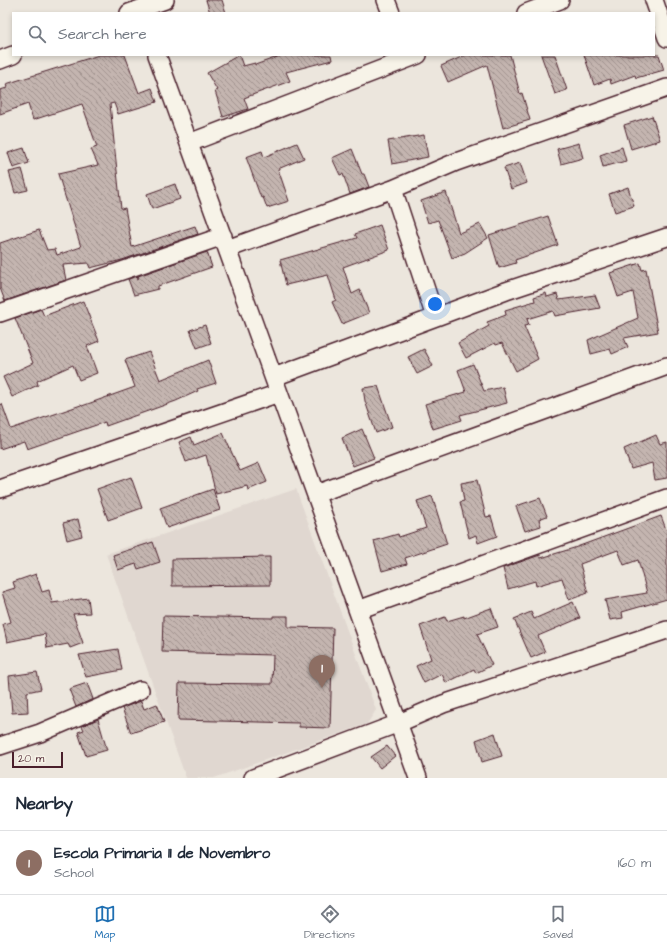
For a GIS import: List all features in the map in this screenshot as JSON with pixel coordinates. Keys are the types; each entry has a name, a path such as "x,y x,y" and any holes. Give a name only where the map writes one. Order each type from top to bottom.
{"street":[{"path":"138,9 166,0"},
{"path":"386,0 391,12"},
{"path":"529,12 560,0"},
{"path":"654,0 667,38"},
{"path":"0,60 12,55"},
{"path":"158,56 418,778"},
{"path":"189,143 411,56"},
{"path":"0,312 225,243 393,189 456,162 667,88"},
{"path":"393,189 434,317"},
{"path":"0,489 277,385 434,317 667,238"},
{"path":"316,494 667,366"},
{"path":"358,610 667,498"},
{"path":"253,778 399,723 443,704 667,630"},
{"path":"0,746 40,733 140,690"}],"shaded area":[{"path":"296,489 376,710 367,724 214,778 186,778 106,554"}],"building":[{"path":"206,0 222,0 226,12 210,12"},
{"path":"659,55 664,70 636,78 635,75 611,84 610,79 594,85 584,56"},
{"path":"96,56 125,56 139,93 152,88 157,102 118,114 114,103 110,104 121,209 125,208 132,247 195,226 198,234 122,260 90,268 88,263 63,265 66,280 5,301 0,288 0,243 39,230 47,250 55,249 57,255 81,247 58,174 98,165 91,149 97,147 82,104 33,120 28,104 0,114 0,90 7,88 6,84"},
{"path":"237,56 239,56 243,66 255,63 255,65 280,56 331,56 332,60 286,72 290,81 244,98 248,109 223,117 215,91 217,90 207,73"},
{"path":"464,56 510,56 520,94 522,93 530,120 503,128 487,65 448,82 441,66"},
{"path":"541,56 555,56 567,90 555,94"},
{"path":"652,116 660,140 631,149 624,125"},
{"path":"424,135 428,157 392,164 388,141"},
{"path":"297,143 304,158 278,169 289,201 267,208 263,197 261,198 246,157 262,151 264,157"},
{"path":"579,143 583,158 561,164 557,149"},
{"path":"622,147 626,161 603,167 600,155"},
{"path":"24,148 29,163 13,168 8,153"},
{"path":"352,149 369,187 350,194 343,174 340,175 332,158"},
{"path":"520,163 527,183 511,189 504,168"},
{"path":"22,169 28,190 15,193 9,172"},
{"path":"175,184 180,199 152,209 147,194"},
{"path":"628,187 634,206 615,212 609,194"},
{"path":"446,192 459,233 480,224 488,238 465,253 452,258 438,220 428,223 421,201"},
{"path":"548,216 558,245 515,260 516,263 499,268 489,235"},
{"path":"380,225 389,250 343,267 352,294 360,290 369,313 342,324 332,302 336,300 328,275 286,285 280,260 357,238 355,234"},
{"path":"207,252 212,267 158,286 158,289 134,295 128,279"},
{"path":"640,263 642,270 646,269 658,332 624,338 628,347 612,354 610,349 591,354 588,340 638,318 633,292 618,297 610,273"},
{"path":"546,293 547,297 557,294 559,300 595,295 600,308 555,316 553,311 527,319 529,325 524,326 538,359 516,371 502,343 496,345 495,343 466,358 458,343 489,326 487,322 506,315 505,310 535,301 534,297"},
{"path":"83,301 99,341 87,346 97,373 79,380 73,365 37,381 38,385 12,397 3,377 33,363 15,318 41,309 44,316"},
{"path":"205,325 211,343 197,348 190,330"},
{"path":"424,349 433,366 417,374 408,357"},
{"path":"149,352 160,380 208,360 216,383 197,389 198,391 176,401 106,426 105,422 27,449 24,441 0,449 0,405 2,404 11,429 81,405 82,406 135,387 125,360"},
{"path":"473,364 484,391 503,387 507,403 460,415 462,420 433,429 425,404 466,392 458,370"},
{"path":"378,386 392,427 376,433 365,401 363,388"},
{"path":"362,429 374,458 353,466 342,438"},
{"path":"223,433 240,471 259,463 267,482 248,490 247,486 216,494 206,455 186,462 179,442 191,437 194,445"},
{"path":"656,435 660,444 667,442 667,478 655,480 652,463 631,469 624,449"},
{"path":"131,477 142,508 108,520 97,489"},
{"path":"477,480 486,517 491,516 497,536 478,543 476,535 469,538 460,502 464,501 461,483"},
{"path":"213,489 220,510 167,528 160,508"},
{"path":"432,496 447,544 405,558 407,564 382,571 374,541 398,534 399,537 426,528 417,501"},
{"path":"540,498 547,516 539,519 541,526 525,531 516,506"},
{"path":"661,516 667,532 667,599 622,612 623,618 610,620 605,600 647,593 638,560 624,565 618,550 580,564 588,593 569,600 562,578 536,586 535,581 508,589 503,568 540,555 541,558 574,548"},
{"path":"78,519 82,536 67,540 63,523"},
{"path":"153,542 160,562 138,569 136,564 118,570 113,555"},
{"path":"270,557 270,585 172,586 172,559"},
{"path":"36,574 42,592 49,590 52,603 88,598 90,613 73,614 83,643 70,648 68,644 47,648 45,634 7,642 3,624 11,622 2,592 15,588 13,582"},
{"path":"573,602 580,618 538,636 545,652 531,658 514,619 531,612 534,619"},
{"path":"491,608 498,627 477,634 492,665 476,673 474,669 446,683 442,674 424,683 416,666 431,659 420,626 445,617 447,621 464,616 464,618"},
{"path":"163,616 273,618 273,616 288,616 288,627 333,628 330,728 299,727 299,723 178,720 179,683 272,684 273,655 162,652"},
{"path":"118,649 122,670 86,677 79,655"},
{"path":"37,672 41,689 27,692 28,712 12,713 9,676"},
{"path":"87,683 93,699 76,707 69,689"},
{"path":"141,701 144,709 157,704 164,722 131,733 122,708"},
{"path":"98,719 107,750 86,756 78,732 84,730 82,726"},
{"path":"495,733 502,756 482,762 476,740"},
{"path":"387,746 395,756 380,768 371,757"}],"place":[{"name":"Escola Primaria 11 de Novembro","path":"322,688"}]}
